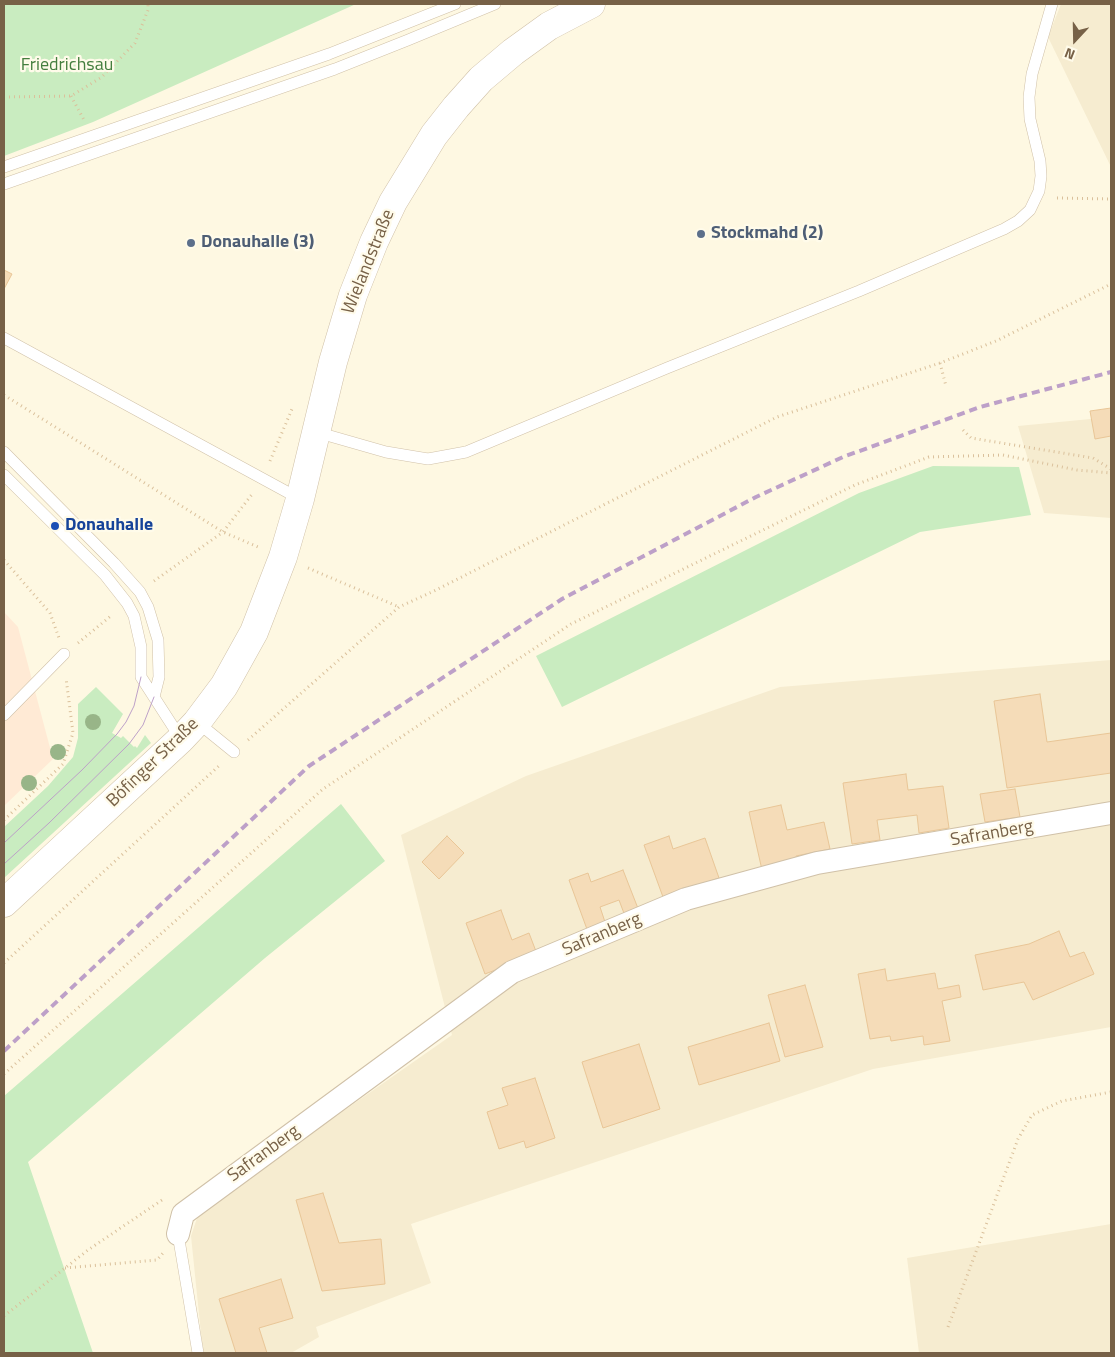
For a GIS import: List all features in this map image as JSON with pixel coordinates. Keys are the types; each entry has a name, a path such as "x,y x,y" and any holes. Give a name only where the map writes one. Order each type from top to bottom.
{"street":[{"name":"Wielandstraße","path":"268,596 283,557 300,498 333,362 359,279 394,202 434,135 481,79 513,52 549,26 590,4"},
{"name":"Böfinger Straße","path":"4,903 189,731 224,686 239,662 268,596"},
{"name":"Safranberg","path":"178,1234 183,1214 512,972 686,899 817,863 1111,813"}],"lane":[{"path":"4,167 329,54 455,4"},
{"path":"4,184 335,69 495,4"},
{"path":"316,432 386,452 428,459 466,452 667,368 859,291 1004,229 1018,221 1030,210 1040,191 1041,168 1030,119 1029,97 1032,74 1052,4"},
{"path":"4,338 262,480 300,498"},
{"path":"4,452 114,563 140,592 148,607 158,640 159,677 154,697"},
{"path":"4,475 105,576 127,602 134,616 142,647 141,677 154,697 189,731 234,752"},
{"path":"4,715 64,654"},
{"path":"178,1234 198,1353"}],"path":[{"path":"4,97 72,96 102,77 135,44 148,10 148,4"},
{"path":"1036,198 1111,199"},
{"path":"4,963 234,752 399,607 777,417 940,363 996,341 1111,284"},
{"path":"940,363 946,386"},
{"path":"4,395 223,532 399,607"},
{"path":"223,532 262,480 289,419 294,401"},
{"path":"963,430 972,438 1093,458 1111,469"},
{"path":"4,1074 323,789 571,624 855,484 929,457 1003,455 1077,470 1111,473"},
{"path":"4,560 50,613 64,654 73,733 63,764 4,820"},
{"path":"948,1327 1018,1139 1032,1115 1062,1101 1111,1092"},
{"path":"4,1316 88,1250 170,1195"},
{"path":"65,1268 157,1260 178,1234"}],"shaded area":[{"path":"1061,4 1111,4 1111,167 1048,37"},
{"path":"1111,417 1111,518 1044,513 1018,426"},
{"path":"4,612 18,627 53,759 4,806"},
{"path":"1111,660 1111,1027 873,1069 411,1224 431,1283 316,1327 319,1337 291,1353 203,1353 191,1236 199,1212 452,1035 401,835 526,776 780,687"},
{"path":"1111,1224 1111,1353 919,1353 907,1258"}],"green space":[{"name":"Friedrichsau","path":"4,4 356,4 93,122 4,156"},
{"path":"933,466 1019,467 1031,515 920,532 562,707 536,656 859,493"},
{"path":"96,687 123,714 112,733 121,738 123,736 137,748 145,735 151,743 4,878 4,827 48,786 73,757 78,738 78,704"},
{"path":"341,804 385,861 265,958 28,1162 93,1353 4,1353 4,1096"}],"building":[{"path":"4,270 12,274 4,289"},
{"path":"1111,408 1111,436 1095,439 1090,411"},
{"path":"1040,694 1047,742 1111,733 1111,773 1007,788 994,701"},
{"path":"906,774 908,790 943,786 949,828 919,833 917,815 877,820 880,840 852,844 843,783"},
{"path":"1015,789 1020,817 985,822 980,794"},
{"path":"781,805 787,830 824,822 830,849 796,856 797,862 762,870 749,812"},
{"path":"447,836 464,853 439,879 422,862"},
{"path":"669,836 673,849 705,838 719,878 663,897 644,845"},
{"path":"623,870 639,911 625,916 619,900 600,907 606,925 588,932 569,880 588,873 591,882"},
{"path":"501,910 512,940 529,933 537,954 485,974 466,923"},
{"path":"1059,931 1070,957 1084,952 1094,974 1033,1000 1024,982 983,990 975,955 1029,944"},
{"path":"885,969 887,981 935,973 938,989 959,985 961,997 942,1001 950,1041 924,1045 923,1036 891,1041 890,1036 870,1039 858,974"},
{"path":"805,985 823,1047 785,1057 768,995"},
{"path":"769,1023 780,1061 699,1085 688,1047"},
{"path":"639,1044 660,1109 603,1128 582,1062"},
{"path":"535,1078 555,1138 526,1148 524,1141 499,1149 487,1112 508,1105 502,1088"},
{"path":"323,1193 339,1243 381,1239 385,1284 322,1291 296,1200"},
{"path":"281,1279 293,1318 259,1328 267,1353 236,1353 219,1299"}],"tram line":[{"path":"4,843 82,770 117,734 134,706 141,677"},
{"path":"4,864 49,823 129,744 143,725 154,697"}],"railway":[{"path":"4,1051 309,766 562,599 756,497 843,457 980,407 1111,372"}],"place":[{"name":"Stockmahd (2)","path":"701,234"},
{"name":"Donauhalle (3)","path":"191,243"},
{"name":"Donauhalle","path":"55,526"}]}
